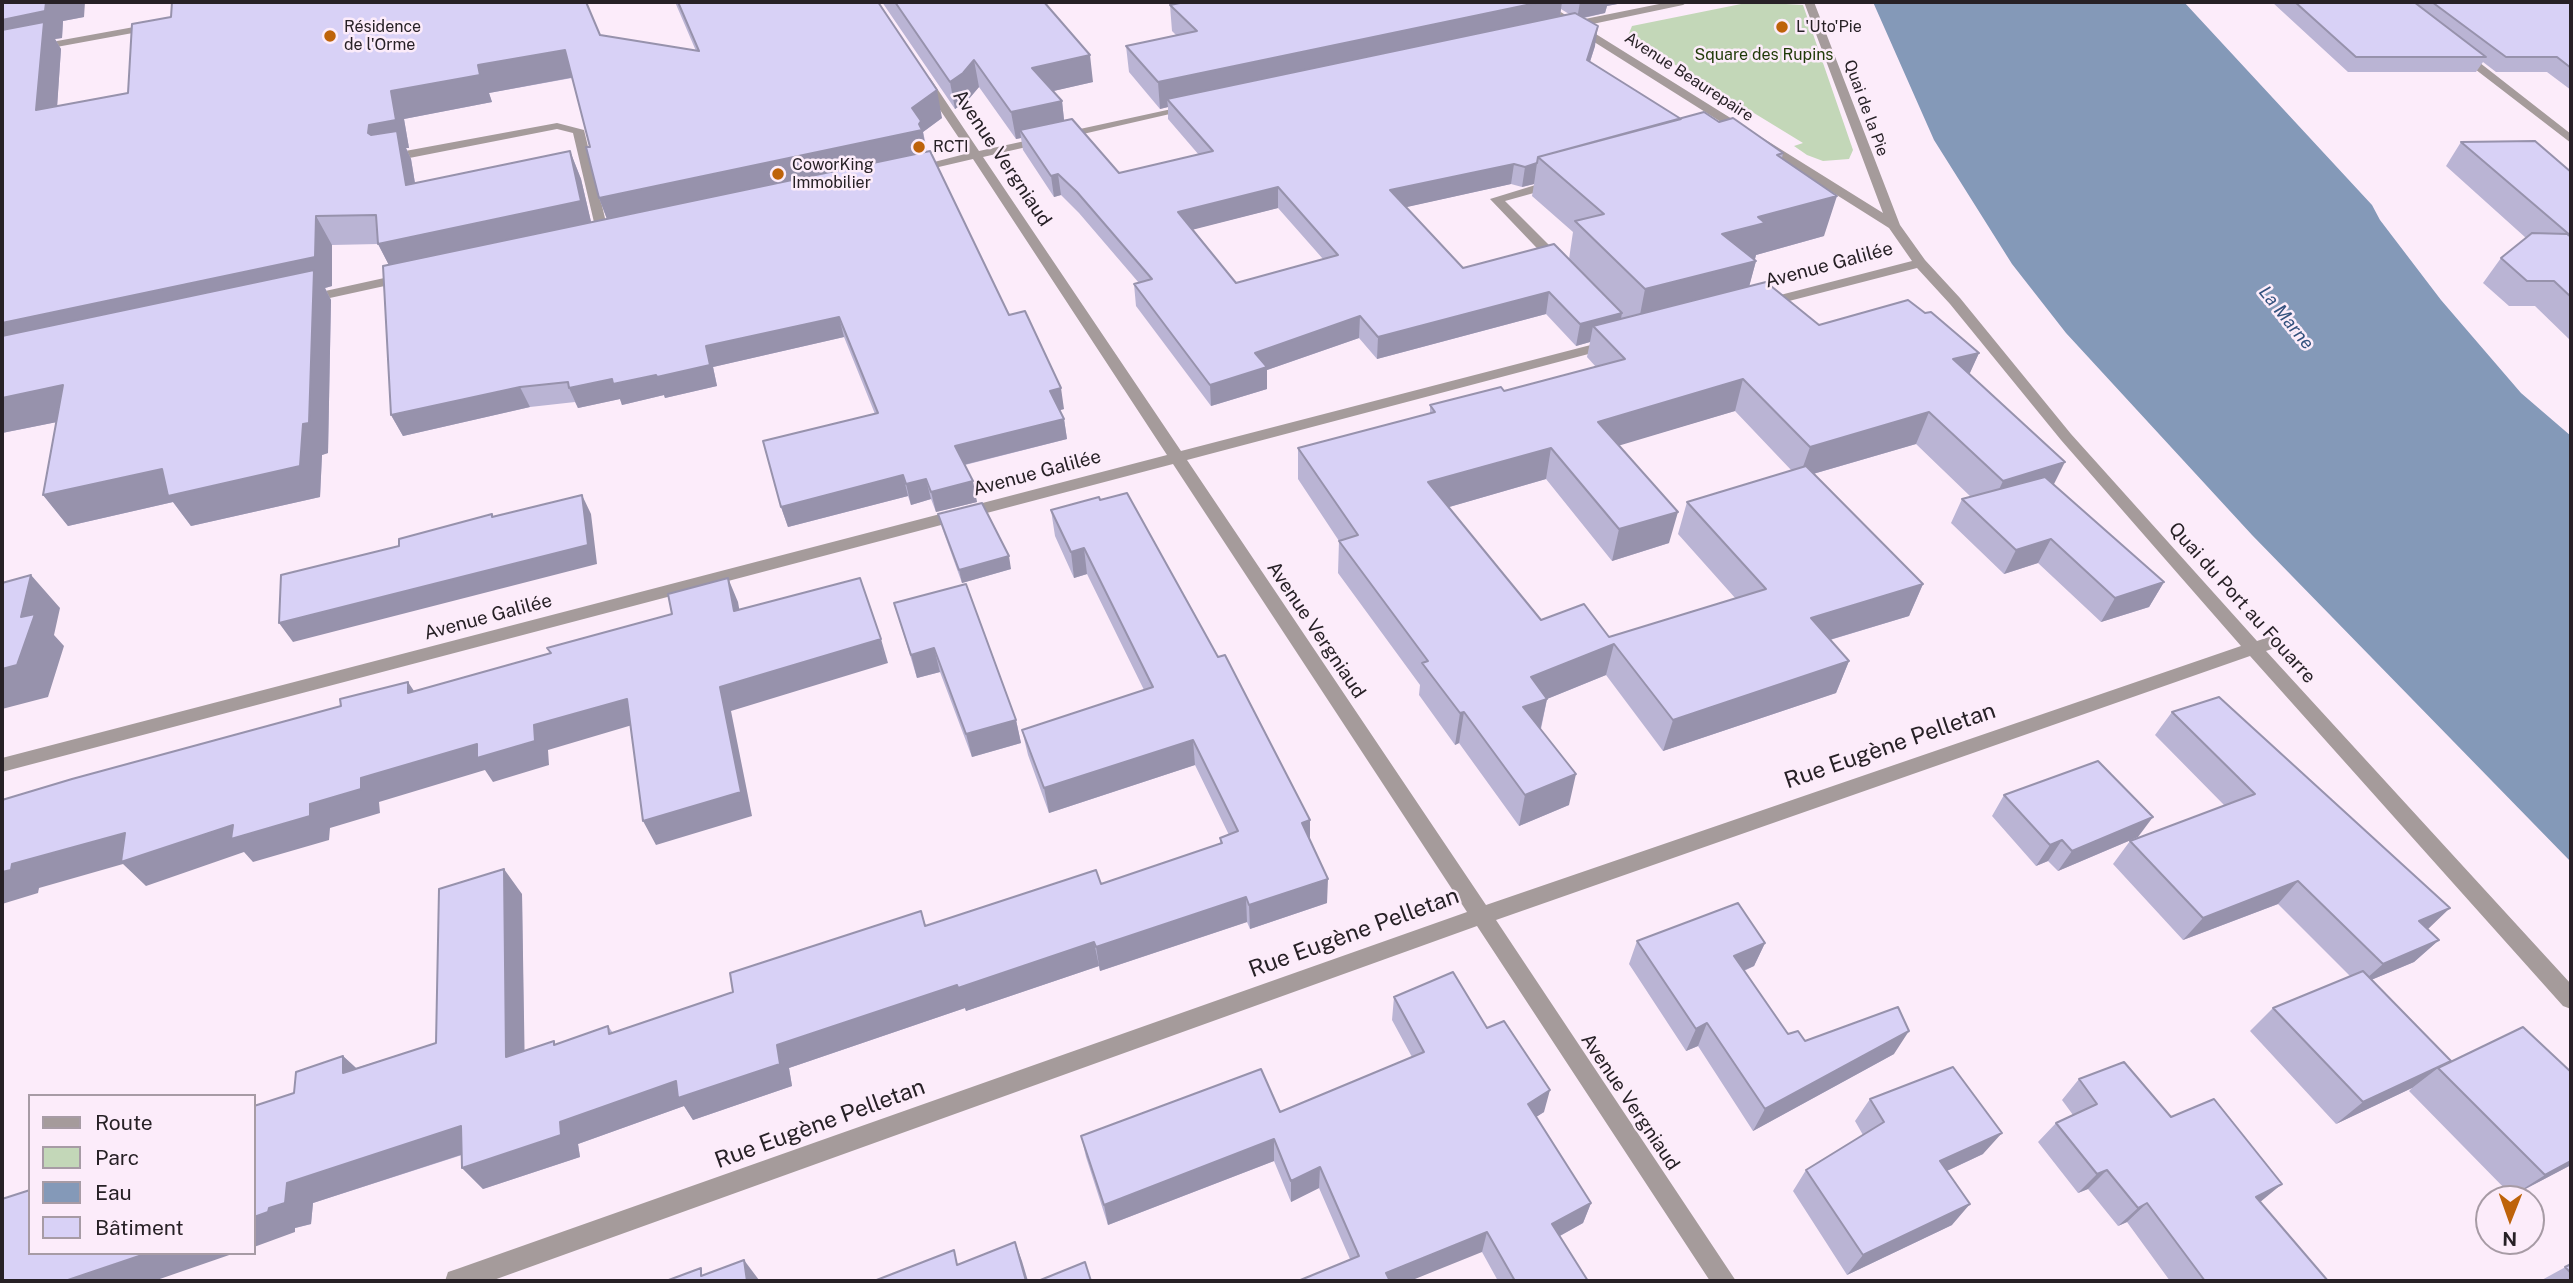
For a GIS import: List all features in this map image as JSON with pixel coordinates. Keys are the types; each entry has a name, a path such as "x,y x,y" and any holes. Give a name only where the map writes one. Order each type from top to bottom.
{"street":[{"name":"Avenue Beaurepaire","path":"1538,2 1894,225"},
{"path":"1549,29 1683,2"},
{"name":"Quai de la Pie","path":"1809,2 1894,225"},
{"path":"2,54 173,23"},
{"path":"2451,45 2571,140"},
{"name":"Avenue Vergniaud","path":"912,60 1724,1281"},
{"path":"904,171 1198,106"},
{"path":"389,158 557,126 578,130 603,235"},
{"path":"1724,137 1745,131"},
{"path":"1563,181 1496,199 1573,277"},
{"name":"Quai du Port au Fouarre","path":"1894,225 1920,263 1955,301 2066,437 2262,645 2571,999"},
{"path":"589,238 617,232"},
{"name":"Avenue Galilée","path":"1752,307 1920,263"},
{"path":"289,303 425,273"},
{"name":"Avenue Galilée","path":"2,765 1620,341"},
{"name":"Rue Eugène Pelletan","path":"457,1281 1481,916 2262,645"}],"green space":[{"name":"Square des Rupins","path":"1751,2 1803,5 1853,150 1849,159 1823,161 1807,155 1794,146 1803,143 1628,36 1632,26"}],"water":[{"name":"La Marne","path":"1873,2 2184,2 2372,205 2380,220 2441,300 2521,393 2571,436 2571,862 2252,535 2066,333 2012,264 1934,140"}],"building":[{"path":"2,2 46,2 45,11 2,20"},
{"path":"172,2 586,2 600,35 699,51 678,2 878,2 937,90 912,108 921,121 919,124 922,130 599,198 586,147 590,147 565,50 478,65 480,75 391,91 396,120 369,125 368,133 371,135 397,131 406,185 570,151 581,201 378,244 376,215 316,216 315,257 2,323 2,30 44,22 36,110 128,93 132,24 171,17"},
{"path":"895,2 1044,2 1090,55 1032,68 1062,101 1011,112 974,60 963,73 950,82"},
{"path":"1185,2 1541,2 1158,82 1126,46 1197,31 1170,5"},
{"path":"2295,2 2414,2 2486,57 2356,57"},
{"path":"2432,2 2571,2 2571,68 2557,57 2506,57"},
{"path":"1575,13 1598,26 1587,60 1681,119 1538,157 1537,163 1525,167 1514,164 1390,190 1463,268 1554,244 1622,313 1580,324 1549,292 1378,337 1360,316 1255,353 1267,367 1210,385 1134,284 1152,279 1077,192 1058,174 1051,176 1020,130 1072,119 1119,173 1213,151 1167,99","holes":["1278,187 1338,255 1236,283 1178,212"]},
{"path":"1704,112 1719,122 1733,118 1783,153 1777,155 1837,196 1758,217 1765,223 1722,234 1756,261 1645,289 1575,221 1604,214 1538,157"},
{"path":"2535,141 2571,172 2571,236 2461,142"},
{"path":"930,151 1009,315 1025,311 1061,388 1050,391 1064,419 955,446 973,481 931,492 926,479 906,484 903,475 781,507 763,441 878,413 839,317 706,346 710,365 657,377 656,375 613,384 612,379 569,388 568,382 520,387 391,415 383,266"},
{"path":"2532,233 2567,234 2571,237 2571,297 2554,281 2527,281 2501,258"},
{"path":"314,270 309,423 303,424 300,466 168,496 162,469 43,495 63,385 2,398 2,336"},
{"path":"1766,282 1819,325 1908,300 1925,313 1931,312 1979,353 1953,359 2065,462 2003,481 1929,412 1810,447 1743,379 1598,422 1678,512 1619,529 1551,448 1428,482 1541,620 1584,604 1609,637 1766,589 1687,502 1806,466 1923,584 1811,618 1849,661 1673,720 1614,644 1531,677 1547,699 1523,707 1576,774 1525,795 1464,712 1460,713 1422,663 1428,661 1339,541 1358,535 1298,448 1435,412 1430,405 1501,387 1504,391 1625,359 1593,326"},
{"path":"2045,477 2164,582 2115,598 2051,539 2016,550 1962,499"},
{"path":"1127,493 1218,657 1225,655 1310,820 1302,823 1328,879 1249,905 1246,897 1096,947 1094,942 777,1045 780,1064 678,1098 676,1081 560,1122 561,1135 462,1168 461,1126 287,1183 285,1203 269,1208 268,1212 256,1216 256,1105 294,1093 296,1072 343,1056 343,1073 436,1043 439,889 504,869 506,1057 554,1041 554,1045 608,1026 609,1034 733,992 730,973 921,911 925,926 1096,870 1101,884 1222,843 1220,838 1238,831 1193,740 1044,788 1022,730 1153,687 1084,548 1071,552 1051,510 1099,497 1100,500"},
{"path":"582,495 588,545 279,623 281,575 399,546 399,539 492,514 492,517"},
{"path":"982,503 1009,556 959,570 938,514"},
{"path":"31,575 21,617 35,614 17,665 2,669 2,583"},
{"path":"728,578 734,611 860,578 881,639 720,687 741,792 643,821 627,699 534,725 535,741 477,758 477,744 361,778 361,789 310,804 310,816 231,839 233,825 121,862 125,833 12,864 11,870 2,872 2,800 341,706 340,699 408,682 408,693 551,653 547,648 672,614 668,594"},
{"path":"966,584 1016,720 966,734 934,648 911,655 894,603"},
{"path":"2219,697 2450,908 2419,921 2439,940 2383,964 2298,881 2203,918 2130,841 2255,794 2172,712"},
{"path":"2098,761 2153,817 2072,851 2062,840 2050,845 2004,795"},
{"path":"1738,903 1765,943 1734,956 1788,1034 1798,1031 1805,1041 1898,1007 1909,1031 1765,1109 1707,1023 1696,1029 1637,941"},
{"path":"2363,971 2451,1061 2363,1102 2273,1008"},
{"path":"1453,972 1487,1028 1504,1021 1550,1090 1528,1104 1591,1203 1552,1224 1588,1281 1515,1281 1487,1232 1386,1273 1390,1281 1298,1281 1359,1256 1320,1167 1291,1181 1274,1139 1104,1205 1081,1136 1261,1069 1280,1112 1424,1052 1394,997"},
{"path":"2523,1027 2571,1072 2571,1161 2545,1175 2438,1068"},
{"path":"2124,1062 2171,1117 2214,1099 2282,1184 2256,1197 2328,1281 2205,1281 2147,1203 2138,1208 2107,1170 2097,1174 2056,1123 2097,1104 2079,1079"},
{"path":"1953,1067 2002,1133 1940,1161 1970,1204 1863,1255 1806,1170 1884,1122 1870,1099"},
{"path":"28,1191 28,1255 142,1255 65,1281 2,1281 2,1199"},
{"path":"1015,1242 1026,1281 874,1281 954,1250 957,1265"},
{"path":"744,1260 747,1281 666,1281 701,1268 701,1276"},
{"path":"1085,1262 1091,1281 1038,1281"}],"place":[{"name":"L'Uto'Pie","path":"1782,27"},
{"name":"Résidence de l'Orme","path":"330,36"},
{"name":"RCTI","path":"919,147"},
{"name":"CoworKing Immobilier","path":"778,174"}]}
